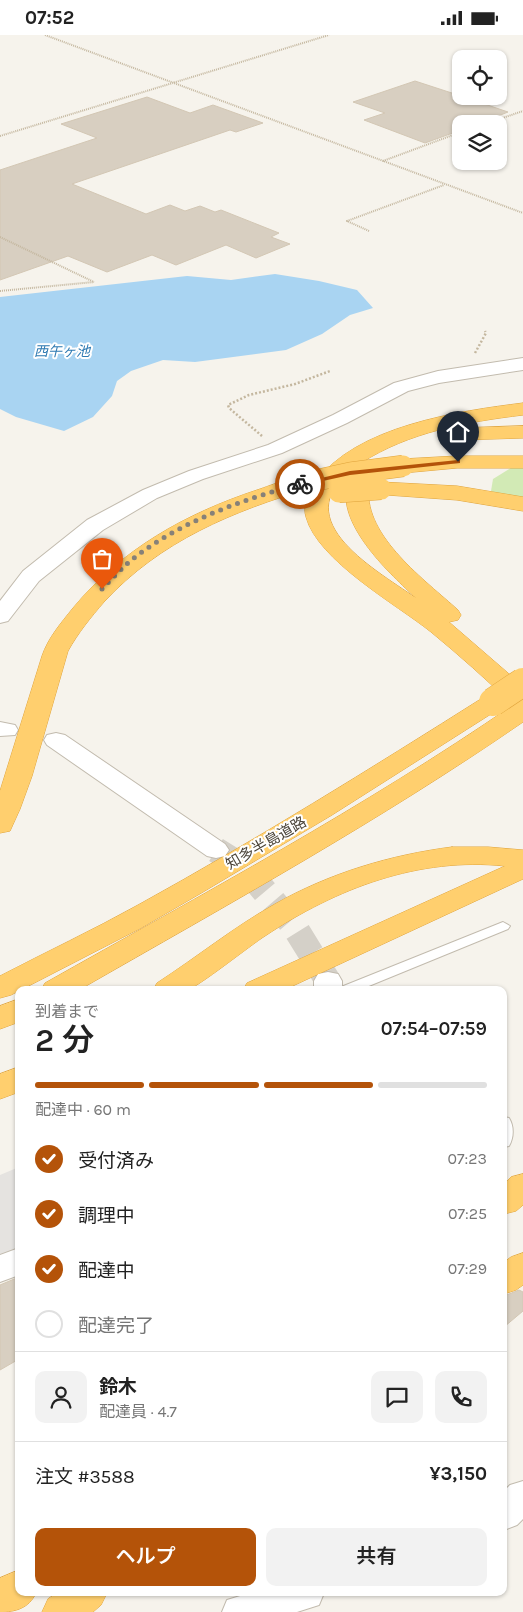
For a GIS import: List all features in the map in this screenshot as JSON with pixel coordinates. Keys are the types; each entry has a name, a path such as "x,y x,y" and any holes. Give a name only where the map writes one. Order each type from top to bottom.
{"highway":[{"path":"513,707 473,653 370,576 329,538 318,521 316,506 320,489 335,472 352,458 373,447 426,427 493,413 523,409"},
{"path":"523,431 450,435 410,445 388,454 370,465 361,475 355,496 360,518 367,532 398,566 523,688"},
{"path":"0,825 24,757 56,650 77,619 102,589 130,562 189,525 218,511 250,499 300,491 350,473 403,466 458,462 523,462"},
{"path":"300,491 337,493 382,489 457,493 523,504"},
{"name":"知多半島道路","path":"63,986 326,837 449,761 513,707 523,682"},
{"name":"知多半島道路","path":"0,988 147,912 260,847 389,769 513,707"},
{"path":"174,986 255,929 292,907 364,874 432,858 468,855 523,859"},
{"path":"267,986 490,882 523,869"},
{"path":"0,1019 15,1011"},
{"path":"0,1088 15,1081"},
{"path":"0,1107 15,1100"},
{"path":"507,1199 523,1186"},
{"path":"507,1279 523,1266"},
{"path":"0,1601 15,1590"},
{"path":"62,1612 83,1596"}],"street":[{"path":"0,616 31,576 95,525 150,495 181,481 279,447 340,419 401,387 438,377 523,363"},
{"path":"56,740 216,850"},
{"path":"0,1269 15,1262"},
{"path":"507,1511 523,1496"},
{"path":"241,1612 295,1596"}],"lane":[{"path":"337,986 503,926"}],"path":[{"path":"45,35 523,213"},
{"path":"0,136 329,35"},
{"path":"507,116 523,111"},
{"path":"382,161 452,135"},
{"path":"369,231 346,221 445,185"},
{"path":"0,237 94,282 0,291"},
{"path":"279,447 265,438 229,408 228,405 249,395 295,384 330,371"}],"green space":[{"path":"523,463 523,506 491,491 493,479 517,464"}],"shaded area":[{"path":"15,1169 15,1250 0,1257 0,1175"}],"water":[{"name":"西午ヶ池","path":"275,274 319,281 357,290 373,308 350,315 322,334 286,350 195,362 163,360 131,371 117,381 112,396 93,417 64,431 16,417 0,409 0,297 187,276 231,280"}],"building":[{"path":"415,81 452,93 452,105 487,105 508,112 500,115 452,115 452,133 425,143 364,120 385,113 353,102"},
{"path":"147,97 190,113 213,105 263,123 236,132 230,130 72,184 146,214 170,205 185,211 200,206 215,212 221,210 279,233 271,237 290,244 256,258 226,245 176,265 152,255 107,272 68,256 0,280 0,170 97,138 61,124"},
{"path":"15,1279 15,1361 0,1370 0,1285"},
{"path":"519,1290 523,1292 523,1311 507,1324 507,1295"}],"tunnel":[{"path":"216,850 245,868 294,926 328,981"}],"way so far":[{"path":"102,589 130,562 158,542 189,525 218,511 250,499 300,484"}],"route":[{"path":"300,484 350,473 403,466 458,462"}]}
